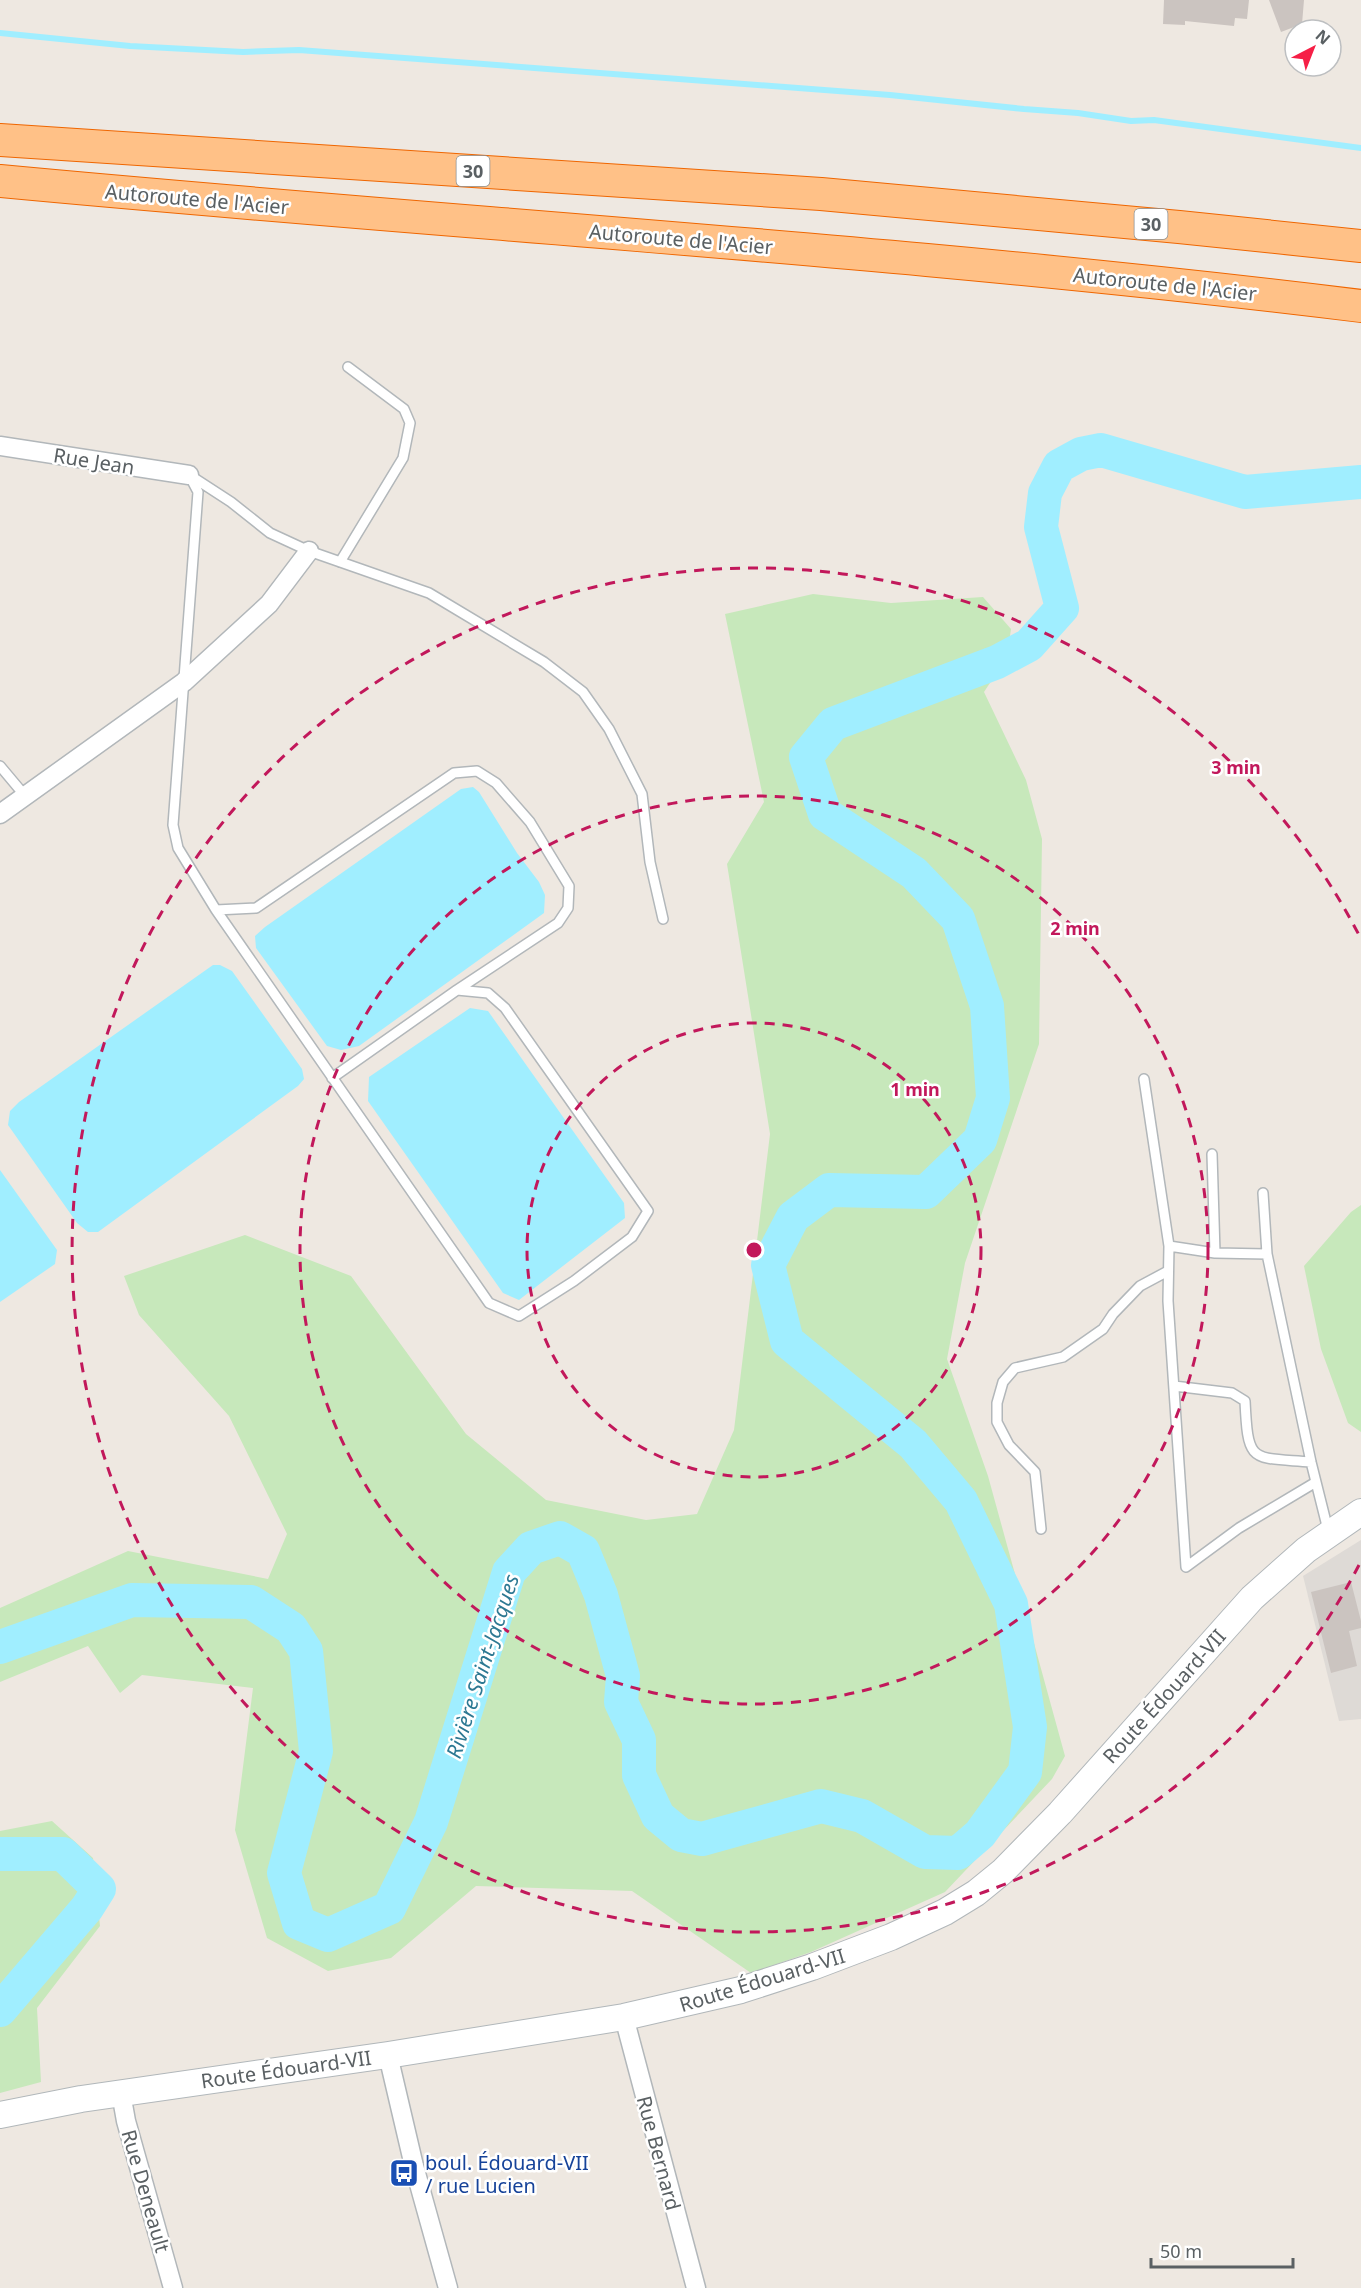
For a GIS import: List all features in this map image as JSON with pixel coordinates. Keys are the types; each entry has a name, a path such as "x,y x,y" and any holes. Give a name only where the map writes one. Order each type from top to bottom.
{"highway":[{"name":"30","path":"0,141 820,194 1134,222 1361,246"},
{"name":"Autoroute de l'Acier","path":"0,181 288,208 849,253 1133,280 1361,306"}],"main road":[{"name":"Route Édouard-VII","path":"0,2115 54,2103 388,2055 624,2017 721,1996 812,1967 891,1937 945,1912 970,1897 1003,1871 1037,1838 1252,1598 1329,1533 1361,1512"}],"street":[{"name":"Rue Jean","path":"0,446 189,475"},
{"path":"0,814 184,682 269,604 309,551"},
{"name":"Rue Bernard","path":"624,2017 696,2288"},
{"path":"388,2055 406,2133 448,2288"},
{"name":"Rue Deneault","path":"121,2093 126,2121 173,2288"}],"lane":[{"path":"340,562 403,458 410,423 404,409 348,367"},
{"path":"189,475 231,502 270,533 309,551 429,593 544,662 583,692 609,729 642,794 650,862 663,919"},
{"path":"189,475 198,492 173,825 178,848 216,910 489,1303 519,1316 574,1281 632,1237 648,1211 505,1008 488,993 457,990"},
{"path":"0,766 26,797"},
{"path":"216,910 256,908 454,773 477,771 496,783 530,822 569,886 568,908 558,923 457,990 332,1078"},
{"path":"1144,1079 1169,1246 1168,1301 1186,1567 1239,1528 1316,1482"},
{"path":"1212,1154 1215,1253"},
{"path":"1263,1193 1267,1254 1311,1462 1329,1533"},
{"path":"1169,1246 1215,1253 1267,1254"},
{"path":"1041,1529 1035,1472 1009,1445 996,1422 997,1403 1004,1382 1015,1368 1063,1357 1103,1329 1113,1314 1140,1286 1168,1270"},
{"path":"1173,1386 1233,1393 1245,1401 1246,1432 1251,1449 1255,1453 1260,1457 1311,1462"}],"shaded area":[{"path":"1361,1540 1361,1719 1339,1721 1303,1576"}],"green space":[{"path":"813,594 891,603 983,597 1011,629 1007,657 984,692 1026,780 1042,839 1039,1044 965,1263 947,1359 988,1476 1065,1756 1052,1779 945,1892 811,1952 751,1973 632,1891 476,1886 391,1958 328,1971 267,1938 235,1830 253,1688 142,1675 120,1693 88,1646 0,1682 0,1608 128,1551 268,1579 287,1534 229,1416 139,1315 124,1276 245,1235 351,1276 466,1434 546,1500 646,1520 697,1514 734,1430 770,1134 727,864 764,802 725,614"},
{"path":"1361,1205 1361,1432 1348,1423 1321,1349 1304,1266 1351,1212"},
{"path":"52,1821 93,1858 100,1926 37,2008 41,2082 0,2093 0,1831"}],"water":[{"path":"473,787 479,792 517,853 539,882 545,895 544,913 359,1046 341,1050 327,1046 256,948 255,936 461,789"},
{"path":"213,965 220,965 232,971 302,1069 304,1079 298,1086 98,1232 88,1232 77,1223 8,1125 10,1111 19,1102"},
{"path":"470,1008 488,1011 624,1203 625,1218 519,1300 503,1293 368,1101 369,1077"},
{"path":"0,1170 57,1250 55,1264 0,1302"}],"building":[{"path":"1164,0 1249,0 1247,19 1235,18 1234,26 1185,21 1185,25 1163,24"},
{"path":"1269,0 1304,0 1302,18 1283,18 1283,31 1281,32"},
{"path":"1351,1582 1361,1621 1361,1628 1349,1631 1357,1666 1331,1673 1311,1592"}],"waterway":[{"path":"0,33 130,46 243,52 299,50 890,95 1078,113 1131,121 1154,120 1361,148"},
{"name":"Rivière Saint-Jacques","path":"0,1647 132,1600 251,1602 291,1628 306,1651 316,1751 284,1873 299,1923 328,1935 389,1908 431,1822 509,1572 531,1548 560,1538 583,1551 601,1595 623,1676 621,1702 639,1740 639,1775 658,1816 681,1835 702,1839 821,1806 862,1816 925,1852 958,1853 980,1834 1025,1772 1030,1727 1011,1604 961,1501 913,1444 787,1341 768,1265 793,1217 829,1190 926,1192 980,1140 993,1098 987,1006 958,919 914,873 825,814 806,757 833,724 997,662 1029,645 1062,608 1041,527 1045,493 1059,466 1081,454 1101,450 1245,492 1361,482"},
{"name":"Rivière Saint-Jacques","path":"0,1854 63,1854 99,1889 87,1908 0,2010"}],"place":[{"name":"boul. Édouard-VII / rue Lucien","path":"404,2173"}]}
